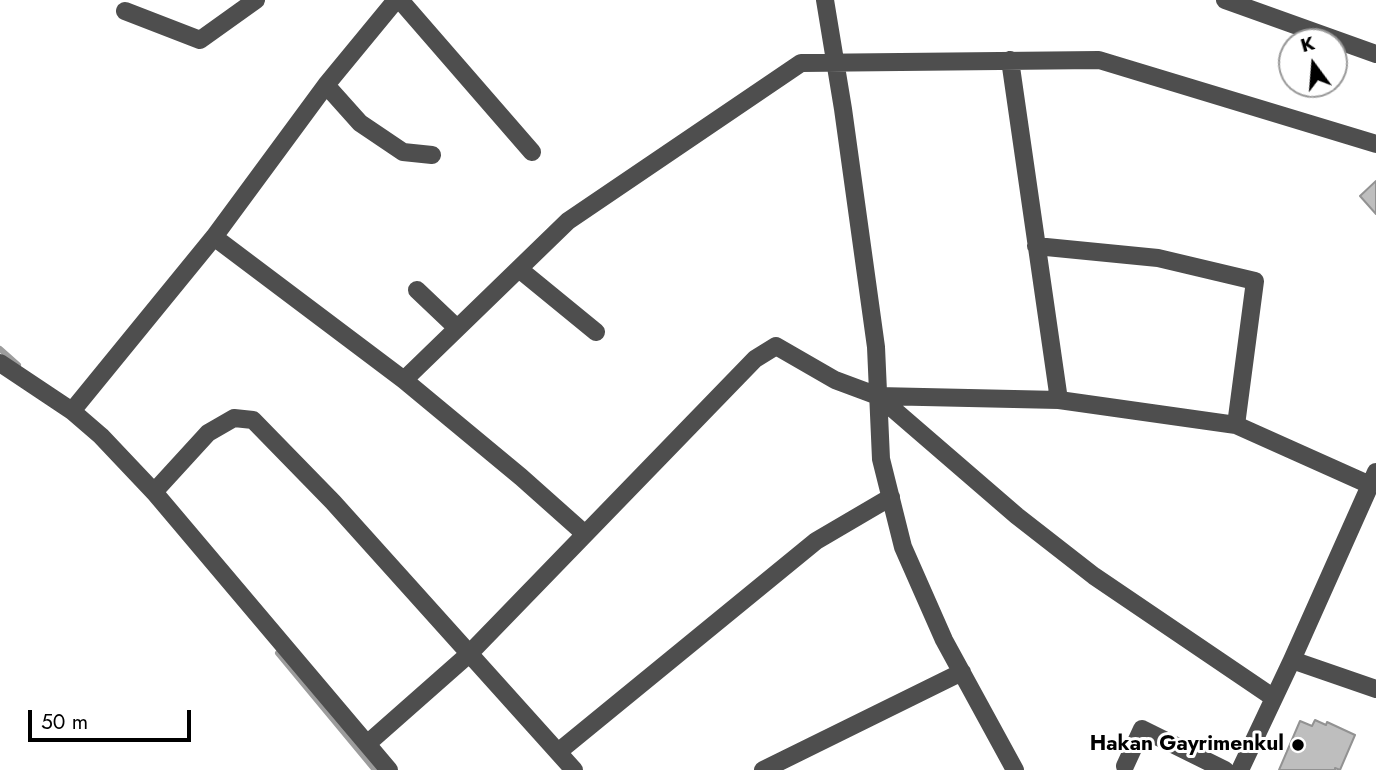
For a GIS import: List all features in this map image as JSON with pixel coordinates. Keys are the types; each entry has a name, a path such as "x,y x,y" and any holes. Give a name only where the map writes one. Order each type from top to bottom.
{"street":[{"path":"125,10 200,40 256,0"},
{"path":"72,411 214,237 326,85 398,0 533,152"},
{"path":"825,0 876,347 881,459 903,547 944,640 1015,770"},
{"path":"1224,0 1376,54"},
{"path":"404,380 568,221 801,63 1099,60 1376,144"},
{"path":"1010,61 1059,400"},
{"path":"326,85 360,123 403,152 432,156"},
{"path":"214,237 404,380 585,534"},
{"path":"1037,246 1158,258 1255,281 1236,425"},
{"path":"519,269 596,332"},
{"path":"417,290 457,328"},
{"path":"367,744 469,654 755,359 776,346 835,380 878,396 1059,400 1236,425 1373,478 1240,770"},
{"path":"0,363 72,411 101,436 154,492 389,770"},
{"path":"878,396 1017,516 1094,576 1273,698"},
{"path":"154,492 208,433 234,418 253,420 334,502 574,770"},
{"path":"558,752 816,541 891,497"},
{"path":"1292,660 1376,689"},
{"path":"763,770 962,672"},
{"path":"1125,766 1142,729 1225,770"}],"building":[{"path":"1376,181 1376,214 1360,196"},
{"path":"1315,720 1326,725 1327,722 1355,735 1340,770 1279,770 1300,721 1312,726"}],"waterway":[{"path":"0,349 18,365"},
{"path":"278,653 375,770"}],"place":[{"name":"Hakan Gayrimenkul","path":"1298,745"}]}
